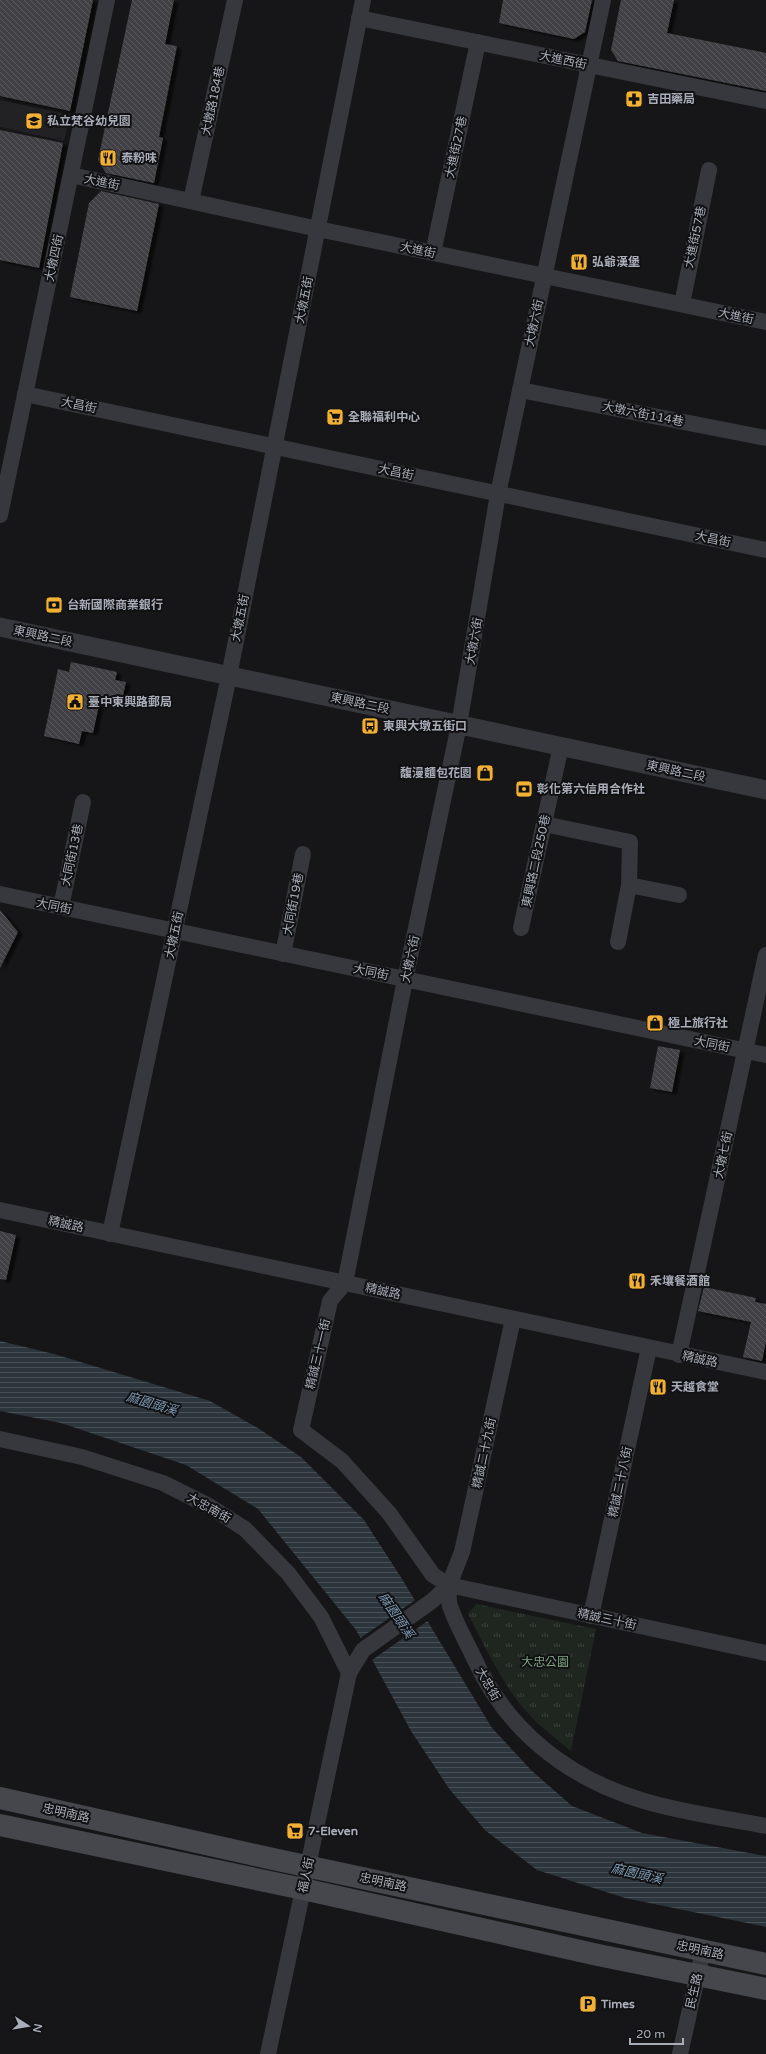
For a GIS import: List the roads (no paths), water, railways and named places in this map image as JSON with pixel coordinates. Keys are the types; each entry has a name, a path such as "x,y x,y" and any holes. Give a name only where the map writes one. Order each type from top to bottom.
{"main road":[{"name":"忠明南路","path":"0,1798 308,1866 766,1964"},
{"name":"忠明南路","path":"0,1825 303,1889 598,1955 766,1989"}],"street":[{"name":"大墩四街","path":"0,515 107,0"},
{"name":"大墩路184巷","path":"191,201 235,0"},
{"name":"大墩五街","path":"110,1234 229,676 363,0"},
{"name":"大墩六街","path":"345,1283 405,980 460,725 498,494 603,0"},
{"name":"大進西街","path":"359,18 766,101"},
{"name":"大進街27巷","path":"433,253 478,42"},
{"name":"大進街57巷","path":"682,304 709,170"},
{"name":"大進街","path":"71,175 318,229 766,322"},
{"name":"大墩六街114巷","path":"520,390 766,438"},
{"name":"大昌街","path":"25,394 766,550"},
{"name":"東興路二段","path":"0,627 766,790"},
{"name":"東興路二段250巷","path":"521,928 561,746"},
{"name":"大同街13巷","path":"61,907 83,802"},
{"path":"544,824 630,842 629,885 618,942"},
{"name":"大同街19巷","path":"283,954 303,854"},
{"path":"629,885 679,895"},
{"name":"大同街","path":"0,894 766,1055"},
{"name":"大墩七街","path":"679,1355 766,955"},
{"name":"精誠路","path":"0,1210 679,1355 766,1372"},
{"name":"精誠三十一街","path":"345,1283 330,1301 301,1430 342,1461 389,1513 433,1575 449,1585"},
{"name":"精誠二十九街","path":"449,1585 462,1552 513,1319"},
{"name":"精誠二十八街","path":"591,1616 649,1348"},
{"name":"大忠南街","path":"0,1439 82,1457 163,1483 210,1506 245,1528 288,1573 321,1617 349,1673"},
{"name":"福人街","path":"268,2054 349,1673 363,1650 432,1601 449,1585"},
{"name":"精誠三十街","path":"449,1585 766,1653"},
{"name":"大忠街","path":"449,1585 450,1605 482,1676 506,1713 534,1741 588,1779 616,1791 645,1801 766,1826"},
{"name":"民生路","path":"680,2054 703,1951"}],"water":[{"name":"麻園頭溪","path":"0,1341 54,1354 210,1401 258,1428 301,1457 364,1520 402,1579 492,1728 532,1771 572,1806 642,1833 766,1856 766,1927 625,1898 537,1870 486,1831 450,1790 411,1731 356,1630 258,1509 186,1465 61,1423 0,1411"}],"place":[{"name":"吉田藥局","path":"634,99"},
{"name":"私立梵谷幼兒園","path":"34,121"},
{"name":"泰粉味","path":"108,158"},
{"name":"弘爺漢堡","path":"579,262"},
{"name":"全聯福利中心","path":"335,417"},
{"name":"台新國際商業銀行","path":"54,605"},
{"name":"臺中東興路郵局","path":"75,702"},
{"name":"東興大墩五街口","path":"370,726"},
{"name":"馥漫麵包花園","path":"485,773"},
{"name":"彰化第六信用合作社","path":"524,789"},
{"name":"極上旅行社","path":"655,1023"},
{"name":"禾壤餐酒館","path":"637,1281"},
{"name":"天越食堂","path":"658,1387"},
{"name":"7-Eleven","path":"295,1831"},
{"name":"Times","path":"588,2004"}],"park label":[{"name":"大忠公園","path":"545,1662"}]}
